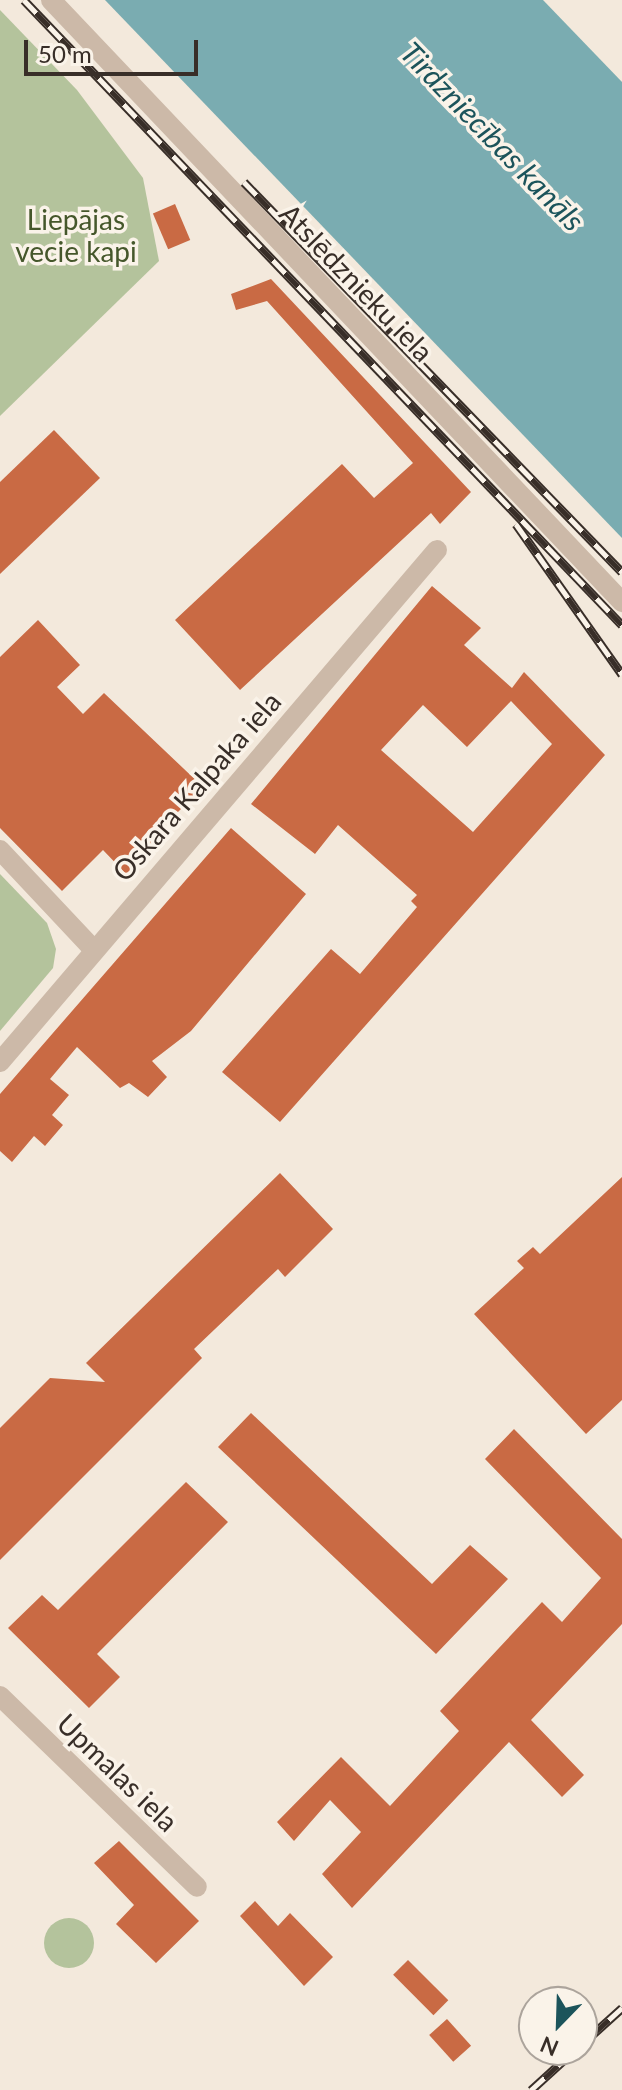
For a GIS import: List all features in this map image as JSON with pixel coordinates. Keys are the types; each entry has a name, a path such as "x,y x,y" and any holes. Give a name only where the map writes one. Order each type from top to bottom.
{"street":[{"name":"Atslēdznieku iela","path":"51,0 622,602"},
{"name":"Oskara Kalpaka iela","path":"0,1062 92,948 437,550"},
{"path":"0,850 92,948"},
{"name":"Upmalas iela","path":"0,1696 197,1887"}],"green space":[{"name":"Liepājas vecie kapi","path":"0,10 77,90 143,178 159,261 0,416"},
{"path":"0,874 47,923 56,949 53,968 0,1031"},
{"path":"69,1918 87,1925 94,1943 87,1961 69,1968 51,1961 44,1943 51,1925"}],"water":[{"name":"Tirdzniecības kanāls","path":"105,0 543,0 622,82 622,538"}],"building":[{"path":"175,204 190,240 168,249 153,213"},
{"path":"271,279 471,492 440,524 431,513 240,690 175,620 342,464 374,498 413,463 267,301 236,310 231,294"},
{"path":"54,430 100,478 0,574 0,482"},
{"path":"432,586 481,628 464,645 512,688 524,672 605,755 280,1122 222,1072 331,949 360,974 417,907 411,901 417,895 338,825 315,854 251,804","holes":["511,701 552,744 473,832 381,750 423,705 467,747"]},
{"path":"38,620 80,665 57,687 83,714 104,693 203,787 153,837 159,844 127,875 103,850 62,891 0,828 0,657"},
{"path":"231,828 306,894 191,1031 152,1061 167,1077 148,1097 129,1083 120,1088 77,1047 50,1079 69,1095 52,1115 63,1125 45,1146 34,1136 12,1162 0,1151 0,1094"},
{"path":"280,1173 333,1229 285,1277 278,1269 194,1349 202,1358 0,1560 0,1428 50,1378 105,1382 86,1363"},
{"path":"622,1177 622,1400 586,1434 474,1314 524,1268 517,1261 533,1247 540,1254"},
{"path":"251,1413 432,1584 470,1545 508,1579 436,1654 218,1447"},
{"path":"514,1429 622,1539 622,1624 531,1720 584,1775 562,1797 509,1742 352,1908 322,1874 361,1832 330,1800 294,1841 277,1822 341,1757 390,1806 459,1731 440,1711 542,1602 562,1622 601,1578 485,1459"},
{"path":"186,1482 228,1522 97,1654 120,1677 89,1708 8,1628 42,1595 58,1610"},
{"path":"119,1841 199,1921 156,1963 116,1924 134,1905 94,1863"},
{"path":"255,1901 278,1926 290,1913 333,1957 304,1986 240,1916"},
{"path":"408,1960 448,2000 433,2015 393,1975"},
{"path":"447,2019 471,2046 453,2062 429,2035"}],"railway":[{"path":"24,0 622,625"},
{"path":"244,182 622,572"},
{"path":"516,524 622,674"},
{"path":"598,2030 622,2008"},
{"path":"531,2090 557,2066"}]}
